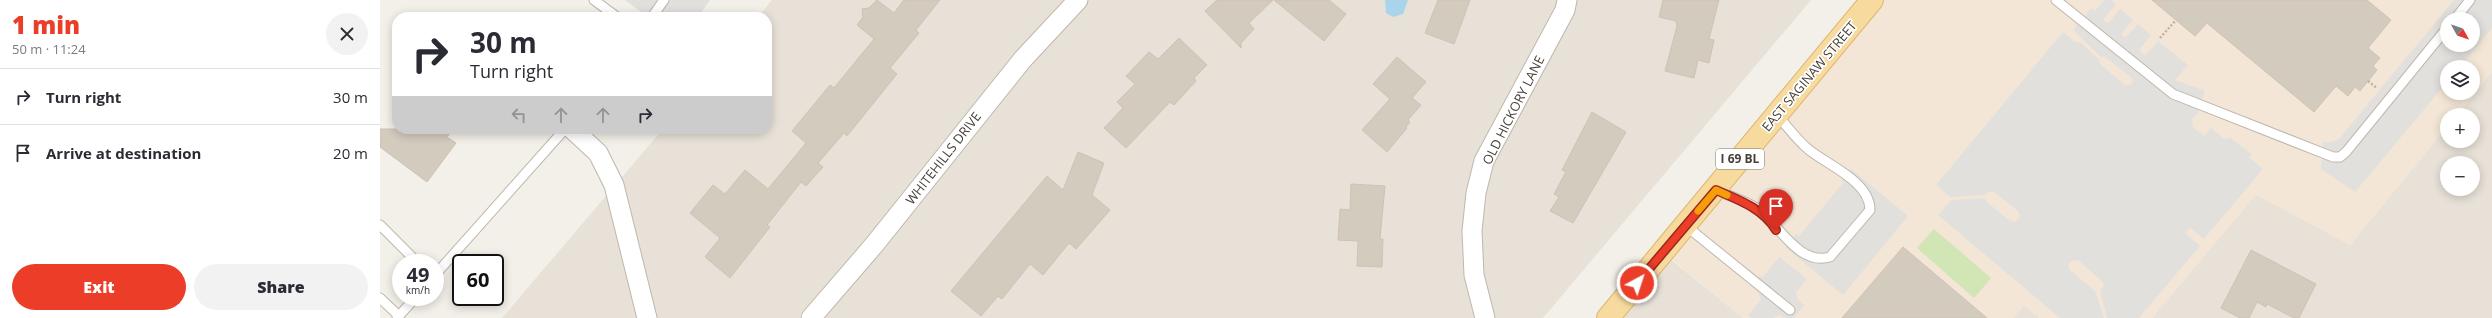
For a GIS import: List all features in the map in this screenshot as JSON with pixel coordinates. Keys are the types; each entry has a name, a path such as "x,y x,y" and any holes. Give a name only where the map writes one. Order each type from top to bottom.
{"main road":[{"name":"EAST SAGINAW STREET","path":"1608,318 1716,190 1776,114 1872,0"}],"street":[{"name":"WHITEHILLS DRIVE","path":"810,318 874,245 1022,58 1078,0"},
{"name":"OLD HICKORY LANE","path":"1486,318 1474,275 1472,230 1476,193 1484,161 1565,10 1567,0"},
{"path":"577,134 598,153 614,185 647,318"}],"lane":[{"path":"594,0 610,12"},
{"path":"656,12 664,0"},
{"path":"2056,0 2169,91 2333,157 2340,157 2346,152 2440,37"},
{"path":"2461,12 2470,0"},
{"path":"1716,190 1757,209 1770,220 1776,230 1810,258 1822,260 1830,257 1870,210 1870,200 1864,191 1828,162 1809,150 1776,114"},
{"path":"444,265 561,134"},
{"path":"380,225 409,254"},
{"path":"1686,226 1790,310"},
{"path":"380,298 398,317 408,306"}],"path":[{"path":"2160,38 2176,20"},
{"path":"2368,81 2377,89"}],"shaded area":[{"path":"625,0 710,0 702,12 641,12"},
{"path":"772,0 1811,0 1543,318 502,318 659,134 772,134 772,12 762,12"},
{"path":"1857,0 2492,0 2492,72 2480,87 2480,60 2440,60 2440,100 2469,100 2463,108 2440,108 2440,136 2350,245 2256,195 2152,318 2040,318 2024,305 2013,318 1743,318 1653,244"},
{"path":"2104,0 2111,0 2116,4 2103,20 2108,23 2120,9 2133,20 2121,34 2125,38 2138,24 2151,35 2139,50 2145,56 2158,41 2188,65 2175,80 2205,91 2197,115 2192,118 2193,127 2204,136 2211,128 2223,138 2227,139 2230,137 2252,155 2249,157 2263,169 2204,239 2190,228 2185,233 2200,246 2139,318 2107,318 2100,290 2104,286 2102,281 2079,261 2073,260 2068,265 2070,270 2095,291 2104,318 2060,318 1938,215 1951,200 1985,198 1986,201 2010,221 2015,222 2020,217 2018,211 1993,191 1988,192 1985,195 1950,197 1936,185 2063,32 2075,42 2081,43 2099,59 2100,64 2125,85 2130,85 2133,82 2131,77 2105,57 2101,57 2073,30 2091,8 2095,11"},
{"path":"2454,0 2492,0 2492,28 2480,43 2480,12 2444,12"},
{"path":"2440,17 2440,52 2472,52 2466,60 2440,60 2440,90 2355,192 2321,169 2323,142 2332,142 2339,139"},
{"path":"2492,72 2492,318 2152,318 2256,194 2350,245 2440,136 2440,148 2480,148 2480,108 2463,108 2469,100 2480,100 2480,87"},
{"path":"1851,169 1908,216 1843,295 1785,247 1796,234 1799,236 1843,183 1841,181"},
{"path":"1779,257 1807,279 1796,293 1798,300 1804,305 1794,318 1784,318 1780,315 1773,318 1752,318 1748,315 1761,300 1759,293 1751,286 1760,276 1763,277"},
{"path":"1670,259 1743,318 1622,318"},
{"path":"2024,305 2040,318 2013,318"}],"green space":[{"path":"1934,229 1991,278 1974,298 1917,248"}],"water":[{"path":"1385,0 1408,0 1403,14 1393,17 1386,13"}],"building":[{"path":"877,0 894,13 904,0 940,0 916,30 919,33 890,68 897,74 847,136 844,133 818,163 823,167 806,186 801,182 767,225 770,227 730,278 705,257 720,238 690,213 713,185 725,194 745,170 768,189 806,143 792,131 830,85 834,88 874,39 857,25 863,17 862,9 869,8"},
{"path":"1217,0 1273,0 1249,23 1254,29 1241,43 1241,48 1205,11"},
{"path":"1274,0 1329,0 1346,14 1324,41"},
{"path":"1438,0 1470,0 1454,44 1425,33"},
{"path":"1663,0 1719,0 1709,39 1714,40 1709,63 1698,60 1694,78 1665,71 1677,26 1676,21 1659,17"},
{"path":"2152,0 2367,0 2391,20 2368,48 2380,58 2373,66 2377,70 2360,91 2355,87 2348,96 2336,86 2314,112 2207,23 2195,36"},
{"path":"1179,38 1207,65 1194,78 1196,81 1174,105 1170,102 1126,148 1104,128 1123,108 1117,102 1135,84 1126,76 1149,52 1158,59"},
{"path":"1397,57 1426,82 1412,98 1421,105 1408,120 1410,122 1406,127 1407,128 1387,152 1362,130 1390,99 1373,84"},
{"path":"1592,112 1626,132 1573,223 1550,211 1559,197 1554,194 1566,172 1562,170"},
{"path":"380,129 392,129 392,134 449,134 447,137 456,143 427,182 380,147"},
{"path":"1078,152 1104,163 1092,195 1110,210 1076,249 1069,243 1043,275 1030,264 1002,299 998,296 981,316 951,291 1047,176 1063,190"},
{"path":"1351,184 1385,186 1380,239 1383,239 1382,267 1357,266 1358,241 1338,240 1340,209 1350,210"},
{"path":"1903,247 1987,318 1842,318"},
{"path":"2251,250 2316,284 2299,318 2294,318 2267,304 2266,307 2257,302 2249,318 2240,318 2221,308"}],"slow traffic":[{"path":"1698,211 1716,190 1727,195"}],"route":[{"path":"1637,283 1716,190 1757,209 1770,220 1776,230"}]}
